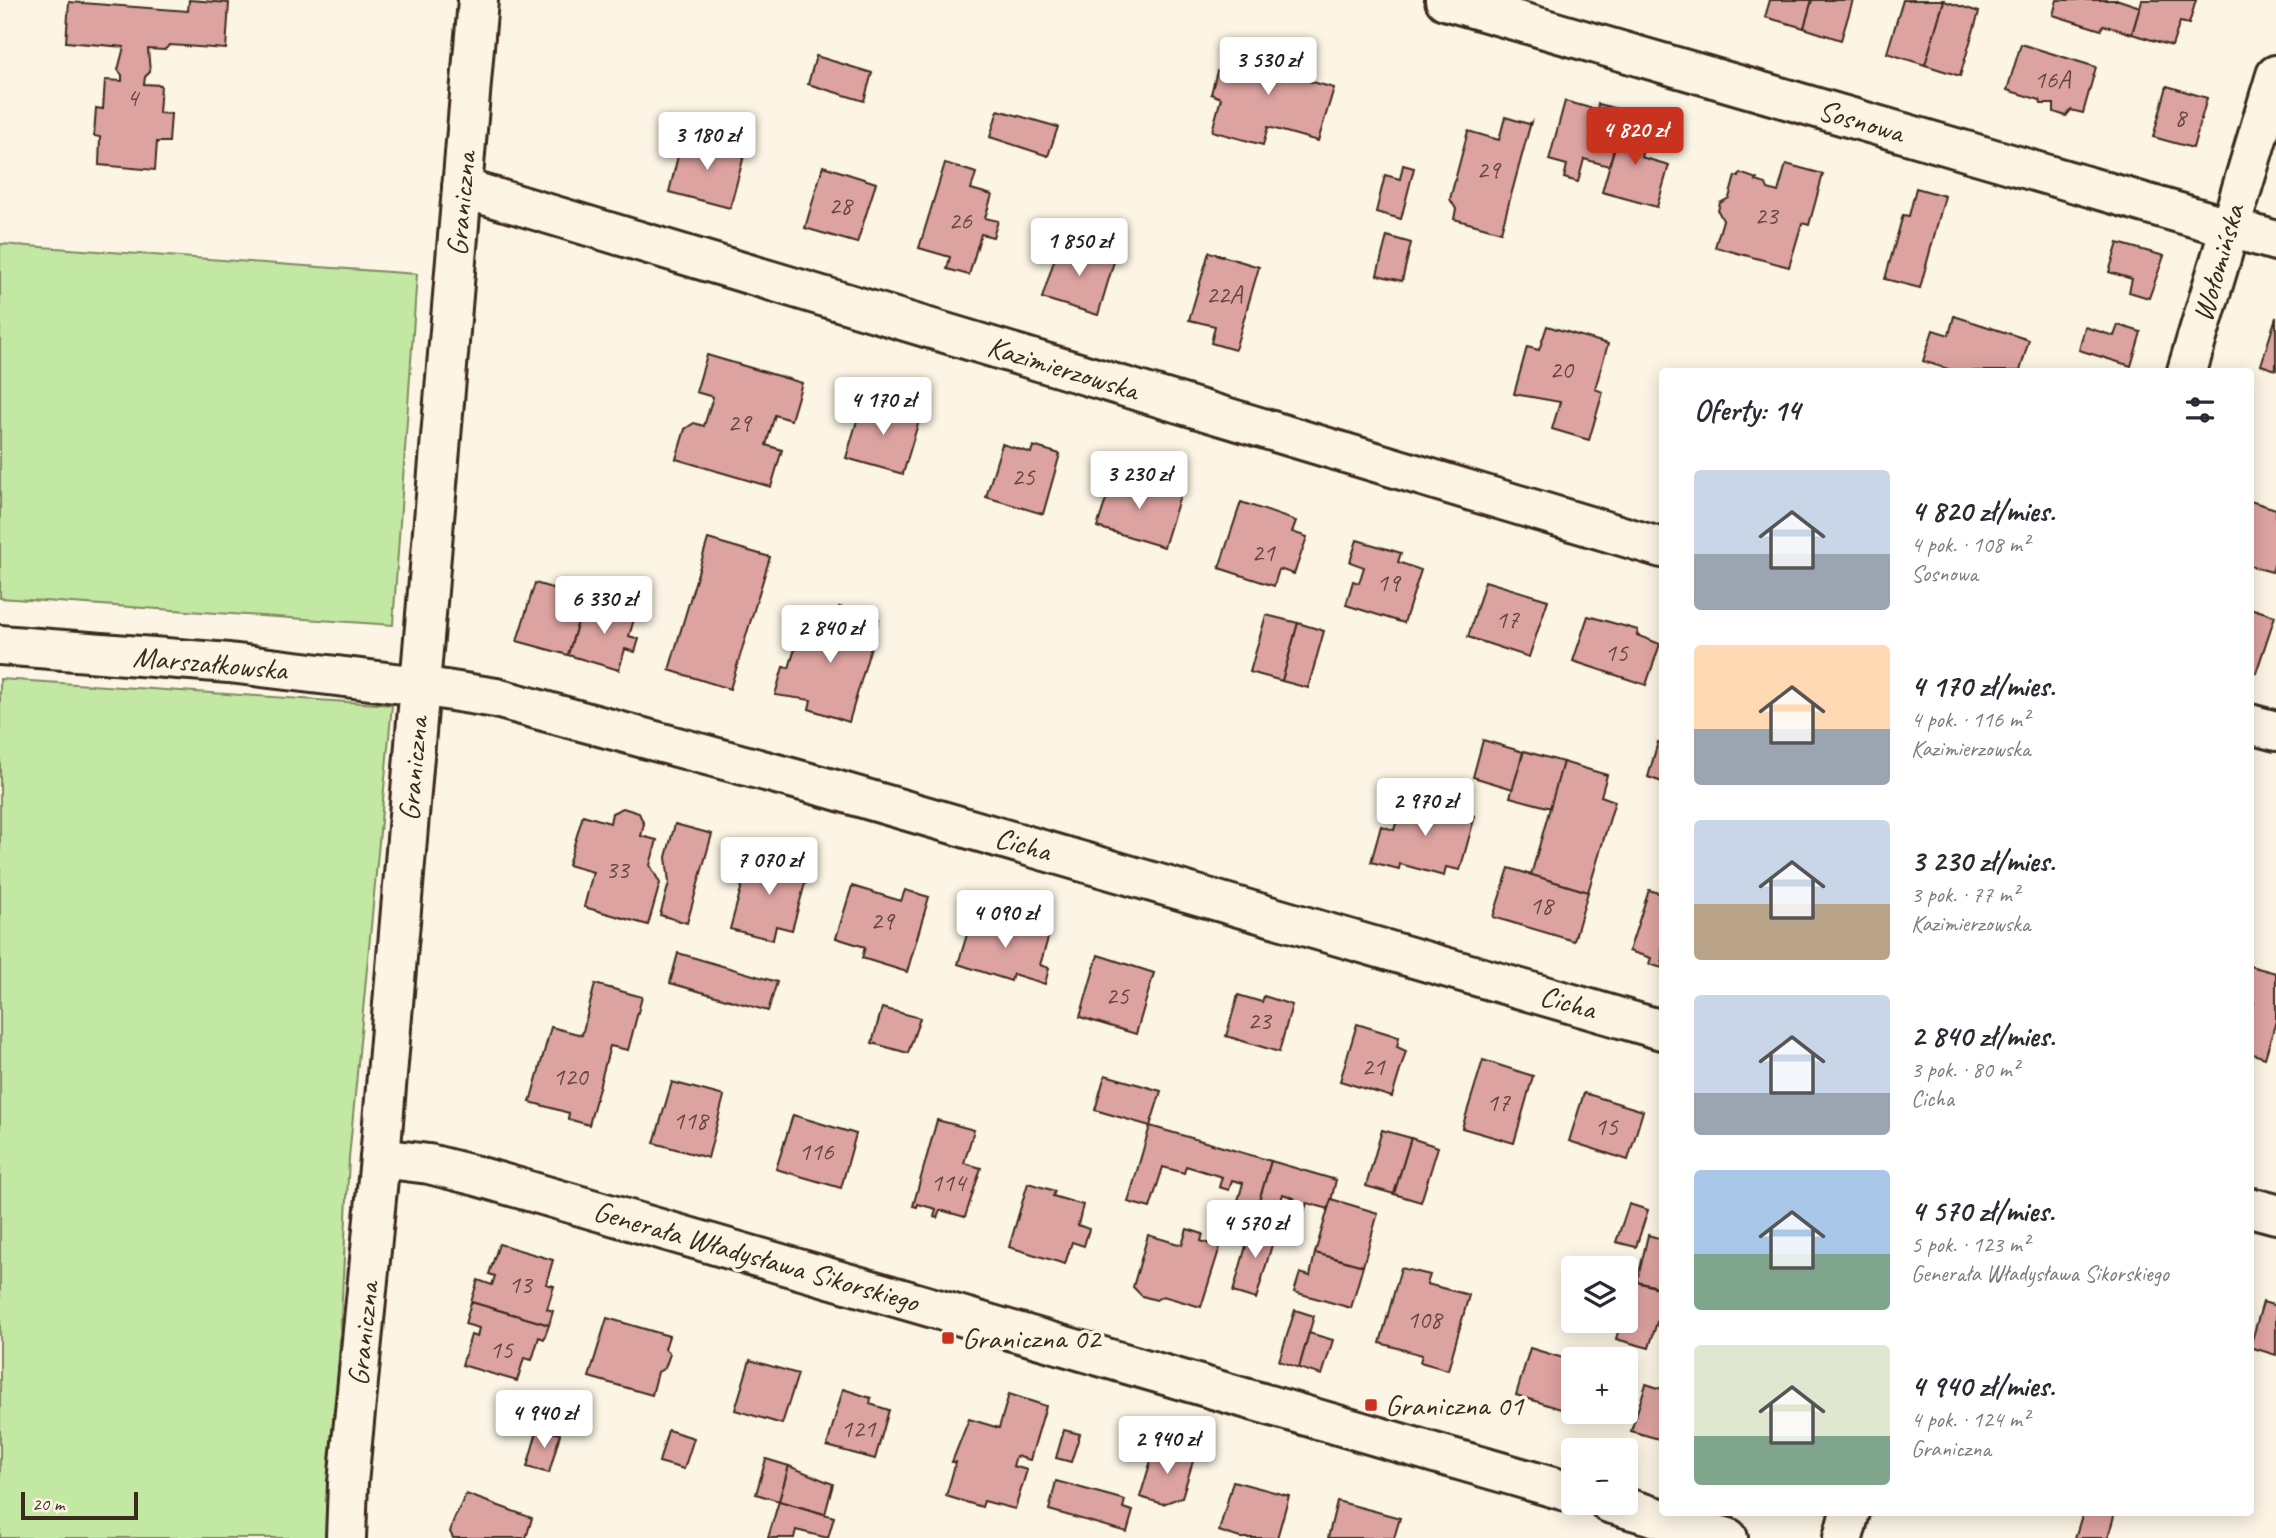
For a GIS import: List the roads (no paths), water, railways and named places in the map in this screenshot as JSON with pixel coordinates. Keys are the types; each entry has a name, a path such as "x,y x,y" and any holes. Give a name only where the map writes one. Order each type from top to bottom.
{"street":[{"name":"Graniczna","path":"346,1538 348,1483 380,1158 478,0"},
{"name":"Sosnowa","path":"1445,0 2276,242"},
{"name":"Wołomińska","path":"2188,368 2228,227 2276,75"},
{"name":"Kazimierzowska","path":"463,188 1659,547"},
{"name":"Marszałkowska","path":"0,645 229,663 420,686"},
{"name":"Cicha","path":"420,686 532,707 832,789 1659,1029"},
{"path":"2254,725 2276,731"},
{"name":"Generała Władysława Sikorskiego","path":"380,1158 429,1164 477,1176 1561,1490"},
{"path":"2254,1208 2276,1214"},
{"path":"1638,1512 1728,1538"},
{"path":"1843,1538 1849,1516"}],"place":[{"name":"Graniczna 02","path":"948,1338"},
{"name":"Graniczna 01","path":"1371,1405"}]}
